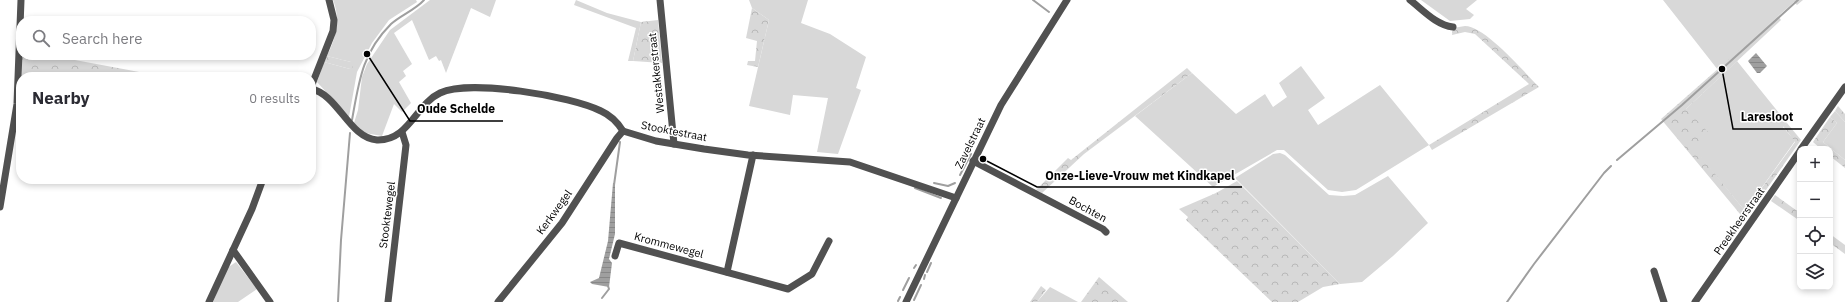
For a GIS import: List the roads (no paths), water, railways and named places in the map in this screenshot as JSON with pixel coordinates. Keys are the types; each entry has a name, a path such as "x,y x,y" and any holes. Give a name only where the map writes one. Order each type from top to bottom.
{"street":[{"path":"20,16 21,0"},
{"name":"Stooktestraat","path":"316,75 333,31 334,20 329,0"},
{"name":"Westakkerstraat","path":"660,0 674,144"},
{"name":"Zavelstraat","path":"906,302 1001,105 1067,0"},
{"path":"1410,0 1445,26 1453,26"},
{"path":"18,72 19,60"},
{"name":"Preekheerstraat","path":"1804,146 1845,87"},
{"name":"Stooktestraat","path":"316,90 322,93 355,128 366,137 377,140 392,138 402,132 432,97 442,92 462,89 492,88 526,91 590,106 603,112 619,124 623,131 656,141 753,155 850,162 956,198"},
{"path":"0,207 16,110"},
{"name":"Kerkwegel","path":"498,302 562,222 616,138 623,131"},
{"name":"Stooktewegel","path":"388,302 406,145 402,132"},
{"path":"727,272 753,155"},
{"name":"Preekheerstraat","path":"1695,302 1797,156"},
{"name":"Bochten","path":"973,161 1103,229 1106,232"},
{"path":"209,302 261,184"},
{"name":"Krommewegel","path":"615,256 619,243 788,289 812,274 829,241"},
{"path":"233,250 270,302"},
{"path":"1654,271 1664,302"}],"waterway":[{"path":"352,120 363,68 374,46 391,24 424,0"},
{"path":"1033,0 1049,12"},
{"path":"1617,160 1682,105 1798,0"},
{"path":"338,302 341,240 350,133"},
{"path":"614,185 620,142"},
{"path":"960,175 971,154"},
{"path":"1507,302 1534,264 1611,166"},
{"path":"934,183 948,186 955,183"},
{"path":"915,188 941,198"},
{"path":"927,272 931,263"},
{"path":"924,279 925,275"},
{"path":"903,290 909,278"},
{"path":"914,300 921,285"},
{"path":"602,298 609,289 608,286"},
{"path":"898,301 900,297"}],"place":[{"name":"Oude Schelde","path":"367,54"},
{"name":"Laresloot","path":"1722,69"},
{"name":"Onze-Lieve-Vrouw met Kindkapel","path":"983,159"}]}
